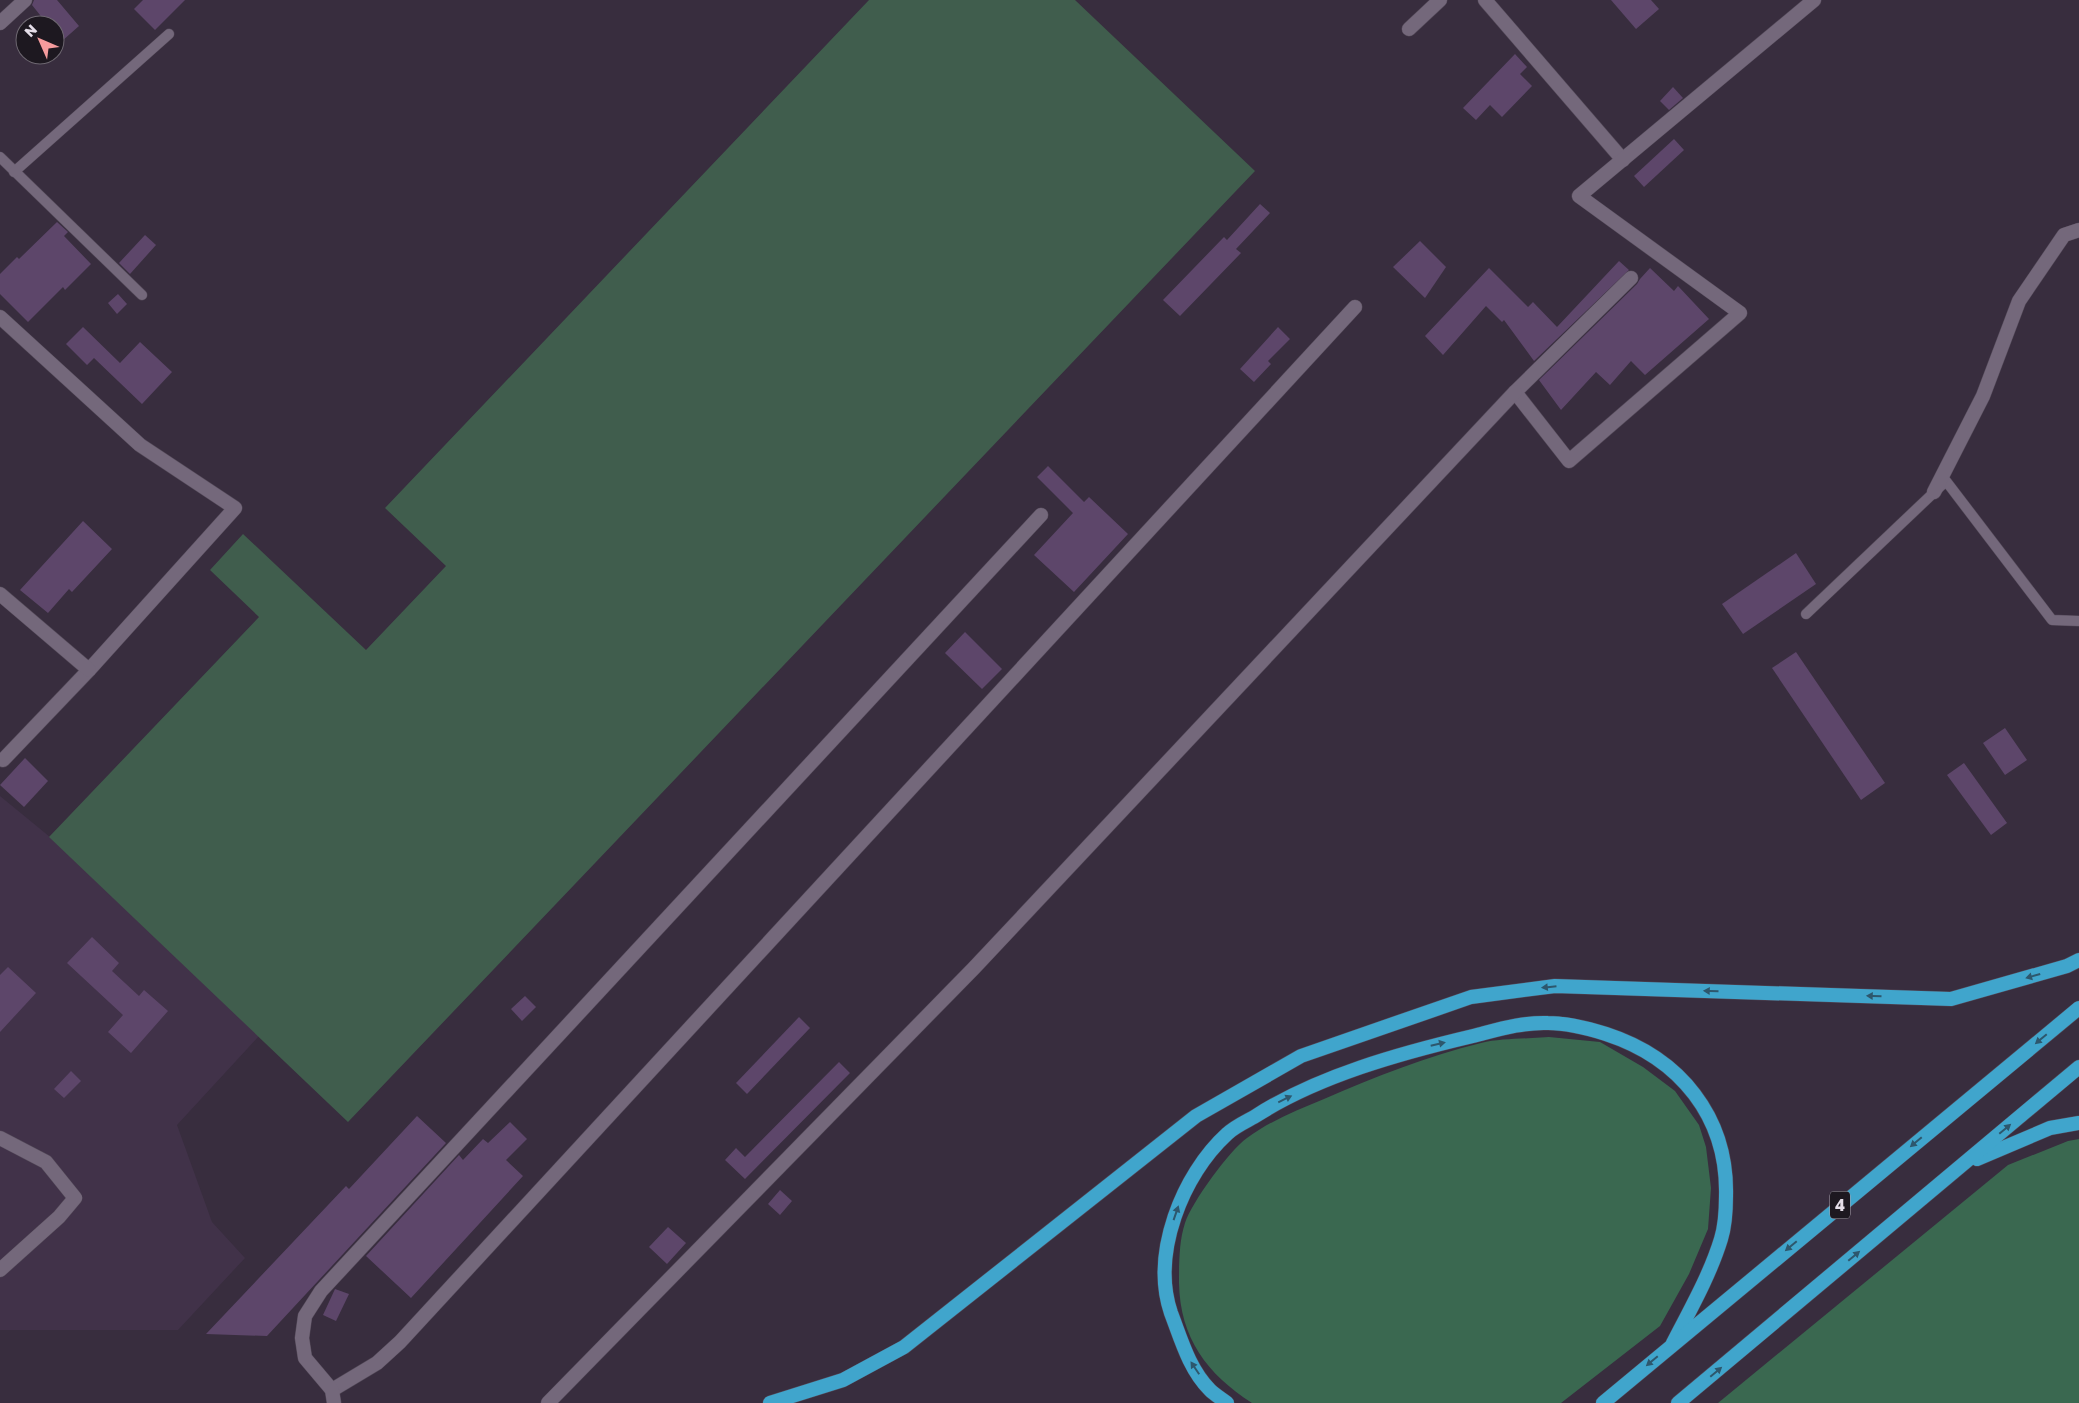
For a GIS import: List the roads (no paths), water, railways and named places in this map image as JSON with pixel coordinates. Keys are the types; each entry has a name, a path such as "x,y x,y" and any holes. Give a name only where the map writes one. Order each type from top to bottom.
{"highway":[{"path":"770,1403 843,1380 904,1347 1189,1122 1212,1107 1301,1056 1471,997 1555,986 1951,999 2066,966 2079,960"},
{"name":"4","path":"1602,1403 2079,1008"},
{"path":"1227,1403 1209,1390 1186,1355 1167,1300 1164,1272 1168,1241 1175,1213 1188,1186 1205,1159 1227,1134 1270,1106 1318,1083 1420,1048 1516,1025 1547,1022 1581,1026 1620,1039 1646,1051 1674,1071 1696,1095 1714,1125 1727,1175 1726,1208 1721,1239 1703,1282 1673,1343"},
{"path":"1678,1403 2079,1066"},
{"path":"1963,1165 2050,1128 2079,1123"}],"street":[{"path":"0,23 25,0"},
{"path":"1409,29 1440,0"},
{"path":"1485,0 1623,160"},
{"path":"1515,392 1569,461 1740,313 1579,196 1814,0"},
{"path":"1934,492 1983,396 2019,301 2064,235 2079,230"},
{"path":"548,1403 980,961 1515,392 1631,278"},
{"path":"1041,515 321,1291 306,1316 302,1338 305,1358 333,1397 377,1363 400,1342 1355,307"},
{"path":"0,317 140,445 235,508 89,670 3,760"},
{"path":"0,594 89,670"},
{"path":"0,1138 46,1162 74,1198 59,1217 0,1270"}],"lane":[{"path":"14,172 169,34"},
{"path":"0,157 142,295"},
{"path":"1806,614 1946,481 2052,620 2079,621"}]}
